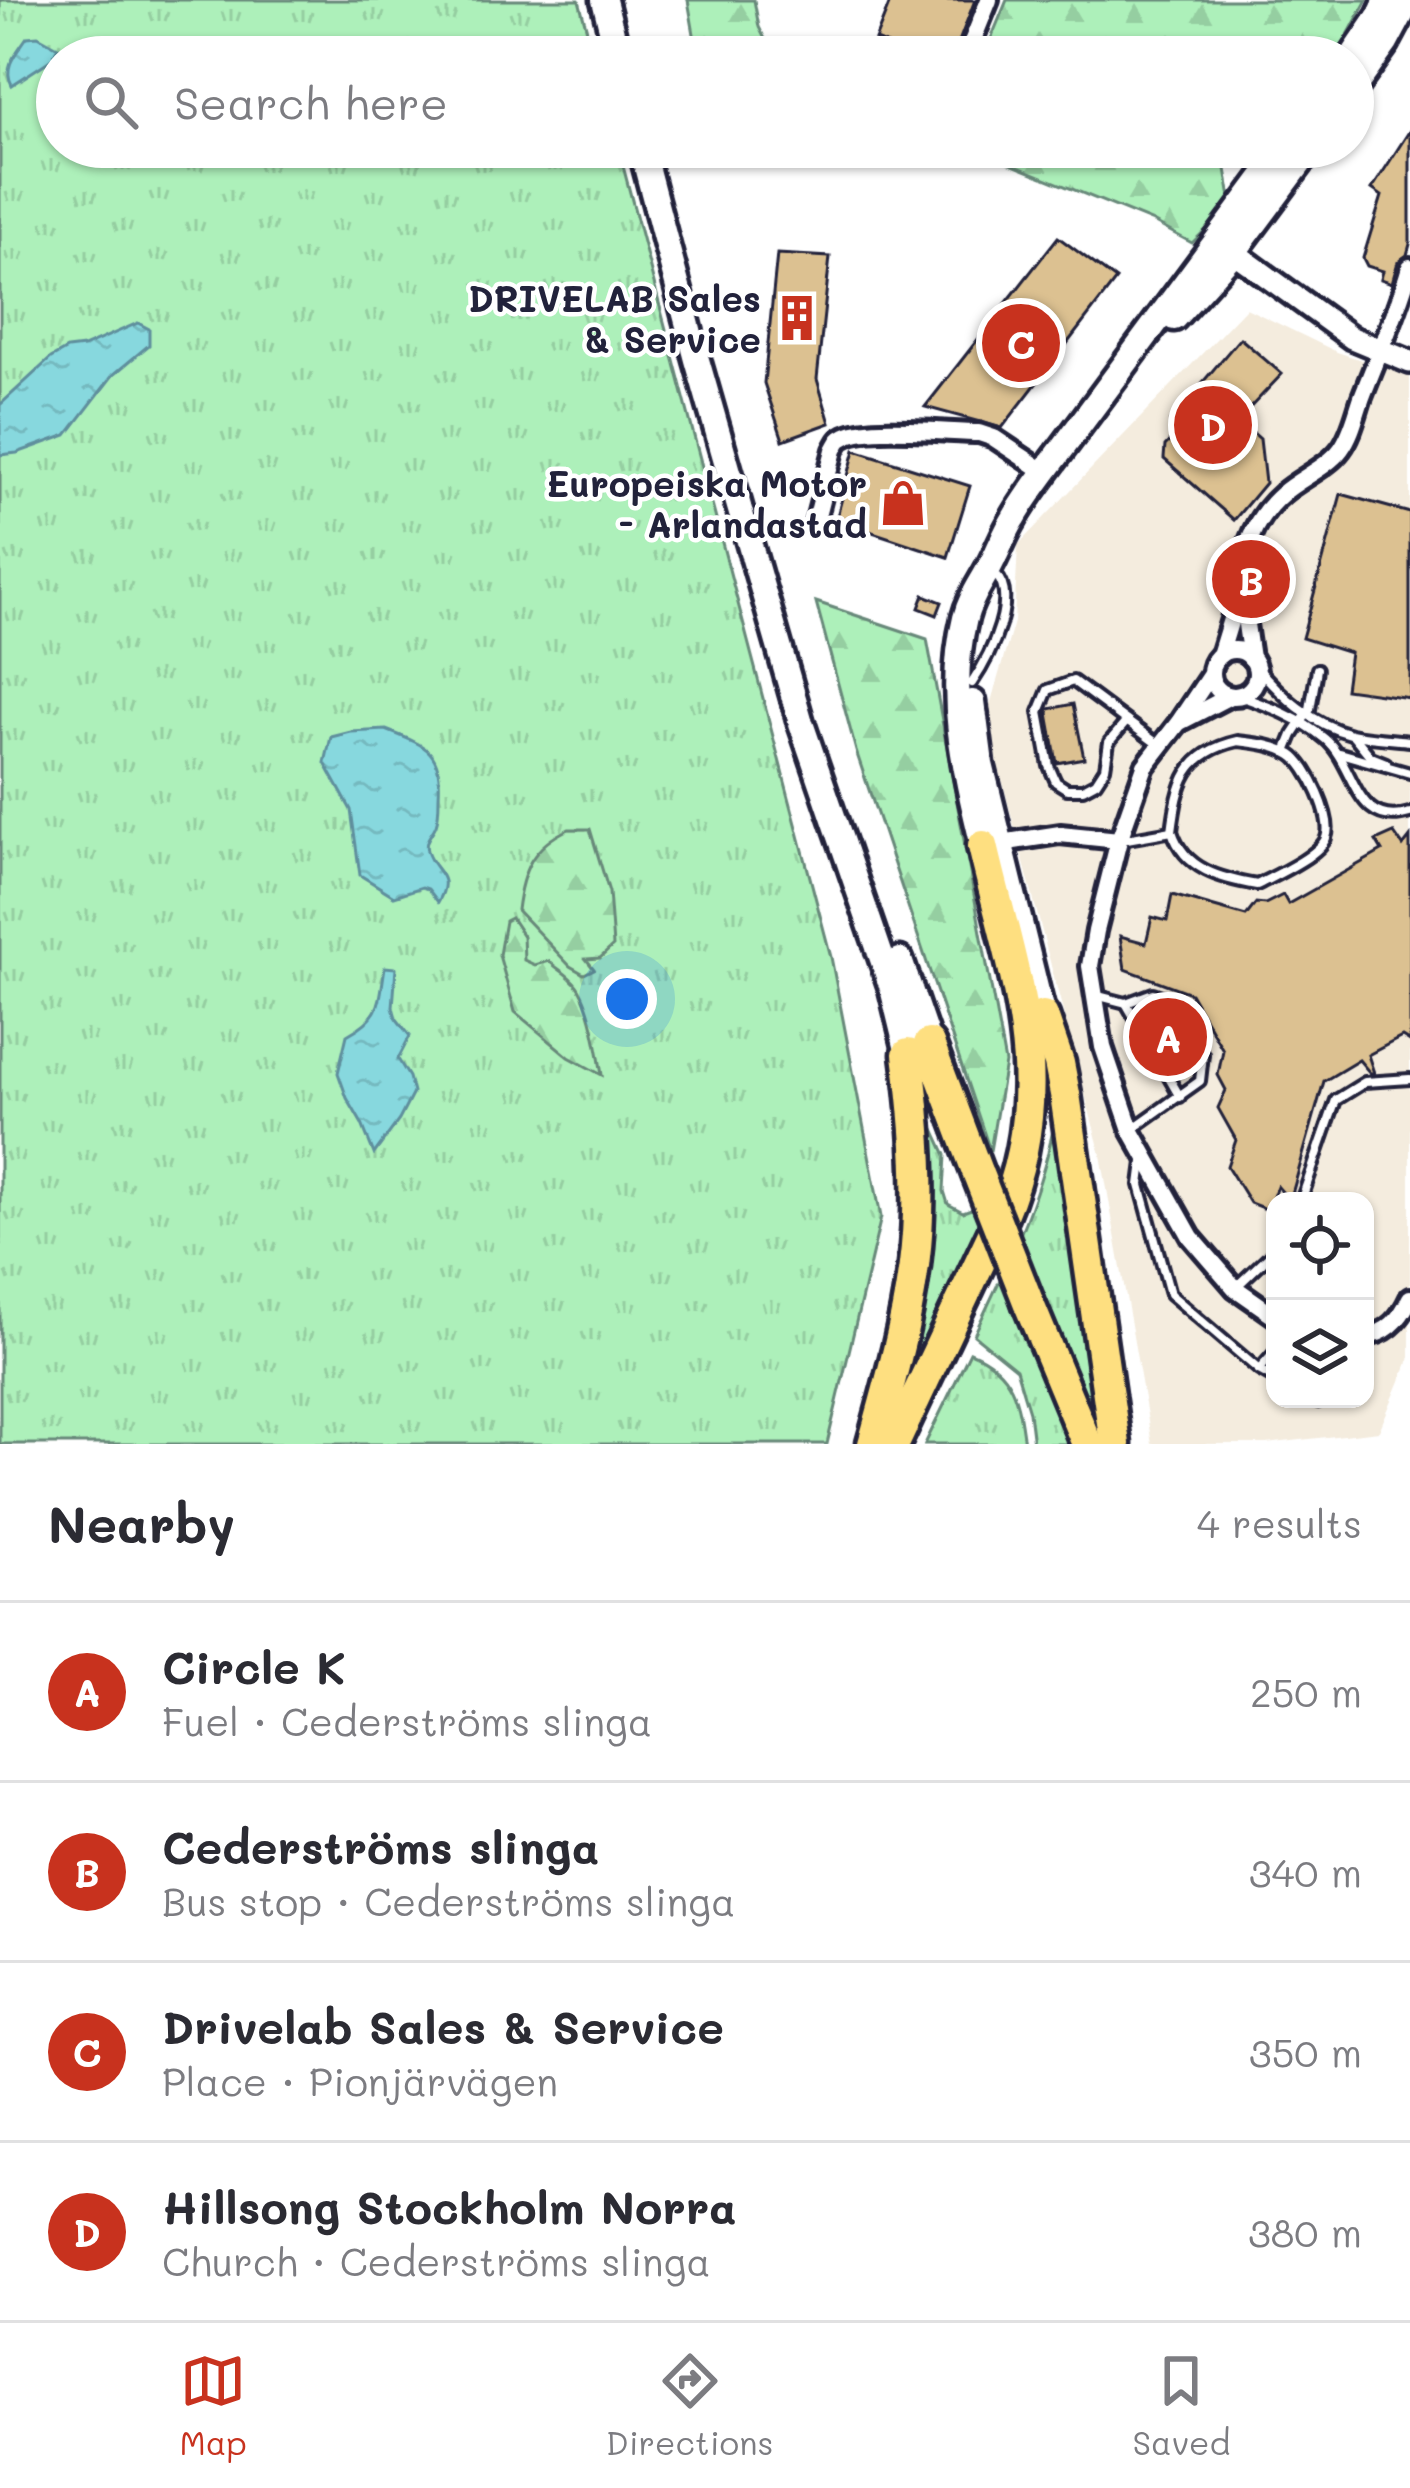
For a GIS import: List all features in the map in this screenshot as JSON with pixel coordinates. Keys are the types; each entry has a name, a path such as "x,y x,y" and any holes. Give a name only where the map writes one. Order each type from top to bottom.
{"highway":[{"path":"894,1444 1012,1192 1029,1110 1030,1064 1022,1008 991,845"},
{"path":"912,1444 1028,1190 1043,1111 1043,1016"},
{"path":"1043,1016 1065,1094 1115,1444"},
{"path":"919,1049 978,1174 1088,1444"},
{"path":"873,1444 910,1295 919,1217 919,1049"}],"main road":[{"path":"604,0 613,36"},
{"path":"1366,36 1387,0"},
{"path":"1374,60 1409,0"},
{"path":"647,168 802,723 892,988 919,1049"},
{"path":"1225,245 1273,168"},
{"path":"1043,1016 959,740 958,672 966,615 1015,515 1045,472 1225,245 1293,168"},
{"path":"988,570 973,683 991,845"}],"street":[{"path":"974,36 989,0"},
{"path":"1225,245 1341,331 1410,362"},
{"path":"1220,655 1247,548 1259,520 1281,494 1341,450 1382,352 1410,267"},
{"path":"814,524 834,450 849,434 871,430 979,433 1045,472"},
{"path":"1179,722 1248,692 1254,684 1241,586"},
{"path":"1253,662 1236,650 1220,655 1145,766 1119,840 1090,966 1103,1047 1131,1130 1192,1238 1235,1288 1266,1310"},
{"path":"1210,674 1216,687 1234,696"},
{"path":"991,845 1060,834 1119,840"},
{"path":"1374,1335 1401,1317 1410,1298"}],"lane":[{"path":"1253,662 1339,753 1371,809 1383,816 1410,813"},
{"path":"1286,752 1304,718 1317,669"},
{"path":"1127,722 1108,742 1105,768 1096,782 1083,789 1067,789 1056,782 1048,766 1039,712 1048,690 1072,681 1159,745"},
{"path":"1234,696 1352,734 1410,741"},
{"path":"1352,734 1371,757 1410,773"},
{"path":"1238,741 1286,752 1298,758 1328,816 1326,839 1314,853 1257,885 1223,879 1200,868 1186,856 1172,831 1180,784 1193,763 1215,746 1238,741"},
{"path":"1339,753 1410,773"},
{"path":"1119,840 1172,831"},
{"path":"1094,995 1126,1004 1153,993 1170,999 1203,1054 1200,1081 1131,1130"},
{"path":"1126,1004 1180,1097"},
{"path":"1304,1192 1336,1100 1365,1082 1410,1079"},
{"path":"1144,1155 1140,1185 1171,1294 1266,1374"},
{"path":"1235,1288 1266,1259"},
{"path":"1258,1370 1266,1362"}],"shaded area":[{"path":"1246,308 1337,352 1410,376 1410,1357 1379,1431 1266,1444 1152,1444 1101,1155 986,719 1014,622 1018,545"}],"green space":[{"path":"0,0 579,0 588,36 36,36 36,168 624,168 831,957 881,1217 827,1444 0,1444"},
{"path":"688,0 754,0 764,36 694,36"},
{"path":"1007,0 1367,0 1347,36 992,36"},
{"path":"1020,168 1226,168 1232,204 1192,243 1151,221"},
{"path":"816,602 927,639 1005,1063 990,1151 856,751"},
{"path":"569,829 590,829 609,892 613,946 600,958 586,959 594,969 584,974 570,966 517,910 531,861 546,843"},
{"path":"511,918 523,936 524,960 535,965 549,961 578,987 592,1024 602,1075 569,1057 515,1012 499,955 505,921"},
{"path":"924,1107 946,1155 948,1204 963,1212 974,1208 985,1238 883,1444"},
{"path":"1055,1119 1102,1444 1033,1444 1016,1369 974,1335 1032,1203"},
{"path":"970,1352 1005,1377 1024,1444 925,1444"}],"water":[{"path":"36,36 36,69 12,85 12,60 27,37"},
{"path":"138,323 149,329 149,345 113,375 67,435 0,455 0,405 51,358"},
{"path":"386,730 422,746 438,769 438,818 426,847 444,879 438,902 428,889 394,896 360,875 351,810 325,763 331,737"},
{"path":"385,967 396,968 393,1007 410,1036 398,1059 413,1093 374,1154 338,1073 347,1035 367,1022 377,1008"}],"building":[{"path":"891,0 975,0 961,36 877,36"},
{"path":"1410,130 1410,244 1392,283 1381,279 1383,271 1367,266 1363,258 1382,196 1372,189"},
{"path":"1058,237 1116,280 1002,428 925,407"},
{"name":"DRIVELAB Sales & Service","path":"777,254 830,257 817,379 830,423 783,440 764,383"},
{"path":"1240,338 1282,374 1245,413 1251,431 1260,439 1265,483 1234,520 1164,459 1165,446 1180,430 1170,421"},
{"name":"Europeiska Motor - Arlandastad","path":"855,450 970,486 948,557 836,520"},
{"path":"1341,494 1410,513 1410,698 1345,689 1350,653 1302,638"},
{"path":"924,595 942,602 937,615 919,608"},
{"path":"1073,704 1084,758 1057,763 1049,709"},
{"path":"1394,833 1403,846 1410,837 1410,1042 1402,1037 1368,1055 1374,1073 1359,1060 1324,1081 1293,1192 1282,1192 1277,1186 1275,1192 1266,1192 1266,1209 1250,1203 1227,1166 1236,1140 1218,1108 1226,1090 1218,1075 1223,1050 1190,993 1125,969 1120,936 1146,943 1152,917 1167,921 1172,895 1246,916 1256,903 1283,895 1288,904 1382,851 1376,841"},
{"path":"1153,1002 1162,1005 1194,1062 1193,1069 1179,1077 1139,1007"}],"place":[{"name":"DRIVELAB Sales & Service","path":"797,318"},
{"name":"Drivelab Sales & Service","path":"1021,343"},
{"name":"Hillsong Stockholm Norra","path":"1213,425"},
{"name":"Europeiska Motor - Arlandastad","path":"903,503"},
{"name":"Cederströms slinga","path":"1251,579"},
{"name":"Circle K","path":"1168,1037"}]}
